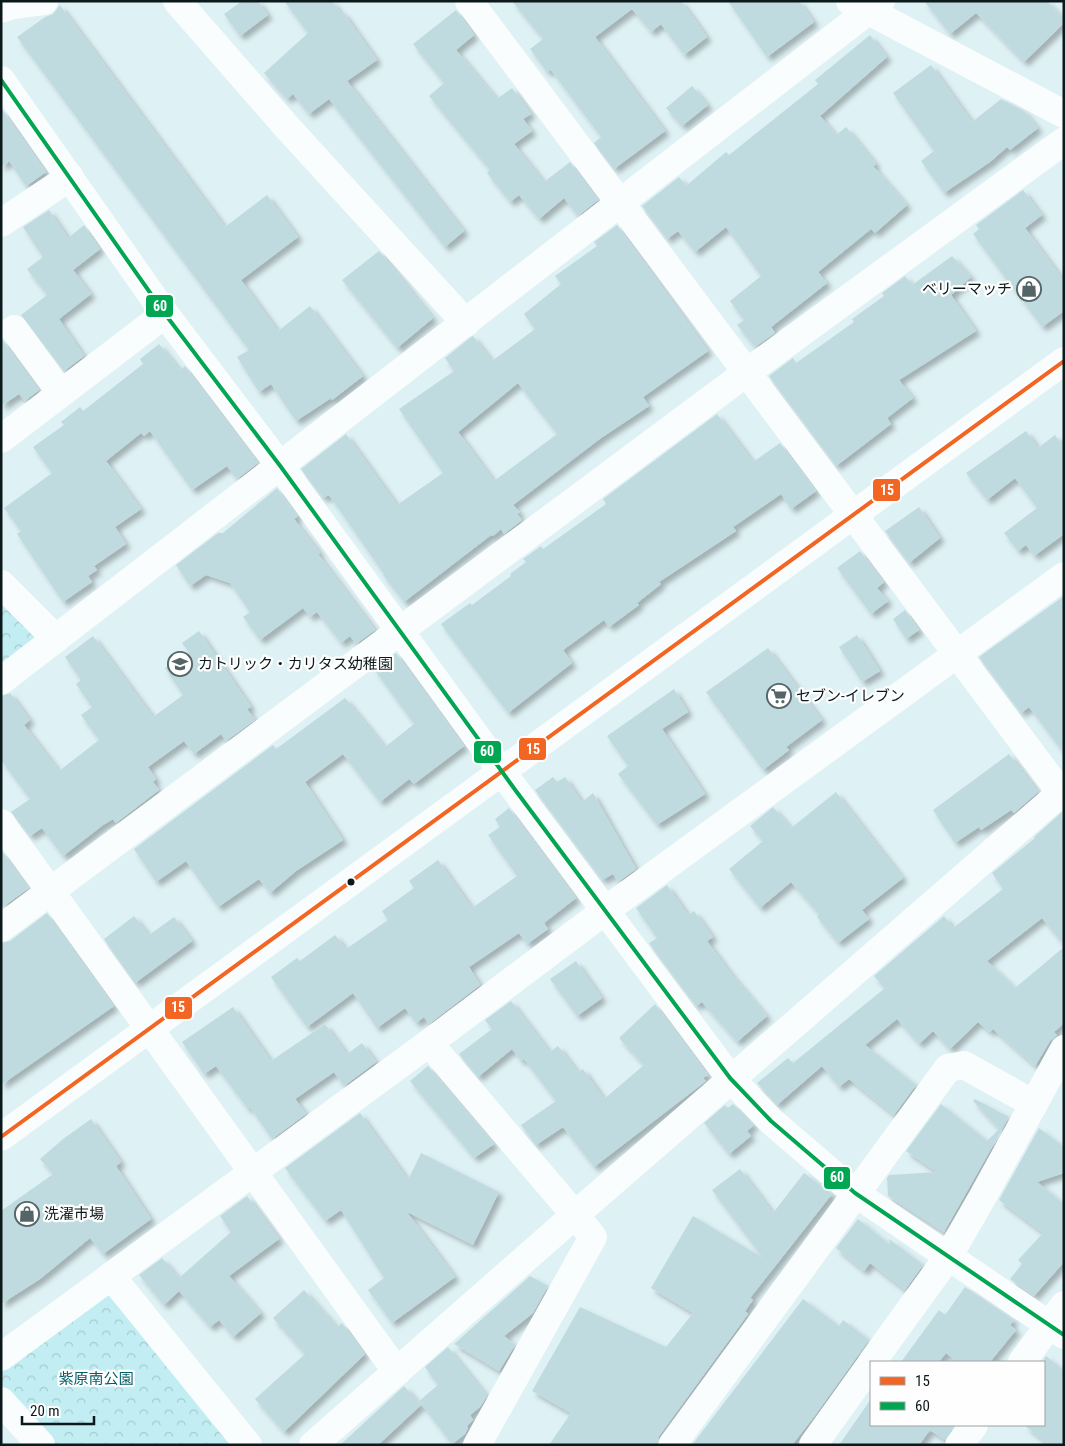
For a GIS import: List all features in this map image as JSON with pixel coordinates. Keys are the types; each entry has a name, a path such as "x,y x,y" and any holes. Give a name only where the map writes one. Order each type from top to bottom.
{"street":[{"path":"1,9 13,5 44,1"},
{"path":"177,1 286,126 466,323"},
{"path":"313,1445 730,1078 1063,793 957,655 468,1"},
{"path":"1,681 620,203 867,5 1064,114"},
{"path":"1,80 165,314 730,1078 771,1121 855,1193 948,1257 1060,1321 1023,1361"},
{"path":"1,928 401,632 746,373 1064,140"},
{"path":"1,223 70,177"},
{"path":"1,439 165,314"},
{"path":"14,330 61,393"},
{"path":"1,1137 1064,361"},
{"path":"1,1357 430,1043 606,910 1064,576"},
{"path":"1,584 56,640"},
{"path":"1,823 397,1372"},
{"path":"430,1043 594,1237 477,1445"},
{"path":"873,1361 948,1257 1064,1049"},
{"path":"672,1445 948,1068 964,1065 1034,1104"},
{"path":"111,1276 248,1445"},
{"path":"813,1445 870,1366"},
{"path":"1,1401 41,1445"},
{"path":"959,1445 973,1426"}],"green space":[{"path":"1,592 35,628 37,640 1,668"},
{"name":"紫原南公園","path":"100,1293 112,1293 231,1445 53,1445 1,1389 1,1370"}],"building":[{"path":"242,1 258,1 268,15 240,36 224,14"},
{"path":"284,1 332,1 341,13 343,12 377,60 347,81 464,231 445,247 329,99 309,114 293,94 287,99 264,73 308,33"},
{"path":"512,1 681,1 707,37 684,55 661,24 651,32 632,9 595,37 665,131 614,169 594,143 601,137 551,70 547,72 530,49 543,39"},
{"path":"728,1 799,1 814,22 767,57"},
{"path":"924,1 1047,1 1064,19 1064,23 1024,62 976,13 950,34"},
{"path":"60,5 225,227 267,195 298,237 241,280 278,331 310,306 363,376 332,400 331,398 296,421 271,384 259,392 237,357 249,350 17,37 45,17 53,14"},
{"path":"456,10 474,35 456,50 497,99 512,88 531,114 523,119 532,131 514,144 544,182 570,162 598,200 578,216 564,198 539,219 519,195 510,202 487,173 490,170 429,96 444,83 413,44"},
{"path":"870,35 887,57 820,116 836,135 846,127 876,164 873,166 907,205 875,233 871,229 818,272 827,283 771,327 775,333 755,347 737,325 744,320 730,301 761,276 726,227 695,252 678,231 667,239 642,206 679,177 686,186 726,152 729,155 818,84 815,80"},
{"path":"931,65 972,122 1001,99 1024,111 1038,128 1010,150 1007,147 990,162 944,193 921,161 934,151 893,93"},
{"path":"692,86 708,105 682,126 666,108"},
{"path":"1,108 46,172 26,186 9,161 1,167"},
{"path":"1023,190 1042,215 1025,228 1064,281 1064,311 1042,327 973,234 979,229 976,225"},
{"path":"49,210 68,238 84,225 100,249 73,270 91,294 59,319 84,356 64,371 21,315 47,295 27,269 43,257 23,227"},
{"path":"617,225 708,351 643,397 649,406 601,438 513,505 520,512 517,514 522,520 504,534 501,529 493,536 491,535 404,602 383,575 329,495 323,498 301,469 346,434 397,505 443,473 399,409 454,371 445,358 471,337 473,336 492,361 535,329 524,314 561,284 555,276 597,246 594,242","holes":["518,383 557,434 494,481 458,432"]},
{"path":"379,251 433,318 397,348 342,280"},
{"path":"952,256 971,277 951,295 976,331 899,380 913,398 887,418 891,424 836,466 769,376 793,358 796,363 854,322 852,319 884,296 882,293 905,276 912,285"},
{"path":"1,338 39,390 25,401 19,394 1,406"},
{"path":"159,344 180,370 185,366 258,463 237,479 227,466 192,490 150,431 144,436 141,433 106,461 141,509 115,527 126,544 94,566 97,570 88,576 92,582 63,602 17,534 21,531 4,508 52,473 33,447 64,425 61,422 80,407 83,411 143,364 140,359"},
{"path":"717,414 753,462 780,443 816,491 791,509 781,494 733,527 736,531 659,582 661,584 637,603 639,605 609,627 604,620 563,650 572,663 508,713 441,624 470,603 472,605 511,576 510,574 526,562 523,559 541,546 543,549 606,504 603,499"},
{"path":"1026,431 1038,448 1055,435 1064,447 1064,534 1034,556 1026,545 1018,551 1004,533 1037,508 1015,478 987,500 966,473"},
{"path":"277,488 298,516 294,519 320,553 318,554 375,630 356,644 350,636 341,643 317,612 310,617 303,608 260,640 243,617 250,612 230,583 206,575 190,586 176,565 218,533 223,533"},
{"path":"919,507 940,538 909,563 885,531"},
{"path":"860,551 884,582 877,588 888,601 871,614 837,568"},
{"path":"1064,596 1064,753 1029,707 1021,713 979,657"},
{"path":"905,610 919,630 906,639 893,619"},
{"path":"199,631 251,707 247,709 255,720 226,741 221,734 194,754 184,741 148,767 156,779 153,782 159,790 116,823 113,819 103,825 63,856 42,828 30,836 11,812 30,799 1,760 1,696 10,693 30,720 24,725 59,771 99,740 81,715 92,707 76,684 81,680 65,657 93,636 153,717 183,695 165,668 189,652 182,643"},
{"path":"857,635 880,671 862,682 839,647"},
{"path":"768,648 822,720 786,747 789,750 763,770 706,692"},
{"path":"396,653 464,746 414,784 409,779 380,802 343,754 305,782 343,840 296,871 270,893 259,879 218,907 186,861 156,882 134,849 273,745 276,749 345,698 385,747 414,724 374,669"},
{"path":"674,689 688,712 662,729 705,794 657,825 618,774 628,766 607,736"},
{"path":"1009,754 1038,792 1014,813 1011,810 981,830 979,827 955,843 933,810"},
{"path":"553,777 557,782 565,777 582,802 593,793 636,869 618,882 613,874 602,880 535,790"},
{"path":"836,792 903,878 862,910 869,919 838,943 817,917 819,914 791,882 760,908 729,869 763,841 750,826 773,807 791,828"},
{"path":"509,808 576,898 544,923 548,929 527,944 519,933 469,967 480,985 429,1024 424,1017 416,1023 405,1008 377,1028 353,993 307,1027 271,977 297,958 300,961 335,935 346,949 388,920 382,911 414,888 409,881 438,860 472,908 517,876 488,835 500,827 495,819"},
{"path":"1062,812 1064,945 1042,918 987,961 1015,988 1064,947 1064,1023 1054,1032 1057,1035 1050,1041 1035,1066 993,1029 990,1032 978,1022 950,1049 933,1031 919,1044 897,1019 865,1045 916,1085 894,1115 849,1079 839,1087 822,1066 777,1105 757,1083 788,1058 793,1063 885,988 874,976 944,916 953,928 1003,889 992,873 1035,838"},
{"path":"1,850 29,888 1,908"},
{"path":"667,885 688,915 694,911 713,937 707,941 732,975 767,1016 737,1042 702,1002 696,1006 649,943 657,938 636,908"},
{"path":"47,913 114,1006 1,1085 1,943 10,941"},
{"path":"134,916 149,935 174,917 192,941 135,983 104,939"},
{"path":"576,961 602,998 577,1016 550,979"},
{"path":"511,1001 550,1052 558,1046 578,1072 583,1069 604,1099 644,1065 619,1038 655,1004 708,1075 703,1078 706,1081 594,1167 563,1127 536,1145 521,1125 556,1101 524,1059 521,1061 512,1049 478,1077 459,1054 492,1029 485,1020"},
{"path":"233,1007 271,1061 325,1024 347,1054 362,1043 376,1062 344,1086 334,1072 295,1099 306,1114 272,1139 250,1107 248,1109 216,1066 204,1074 182,1042"},
{"path":"428,1066 494,1144 474,1158 410,1081"},
{"path":"975,1099 1009,1117 944,1232 888,1196 887,1178 889,1175 937,1172 906,1151 941,1104 987,1141 999,1129 973,1101"},
{"path":"733,1104 754,1125 747,1131 751,1136 729,1154 704,1123 725,1105 728,1108"},
{"path":"360,1113 408,1180 421,1153 499,1192 473,1245 407,1212 455,1277 392,1323 368,1290 384,1278 341,1210 325,1221 285,1168"},
{"path":"91,1119 121,1162 116,1166 151,1219 103,1254 90,1238 40,1279 1,1304 1,1211 53,1174 40,1159 63,1139"},
{"path":"1039,1128 1064,1147 1064,1173 1037,1182 1064,1204 1064,1262 1034,1296 1010,1279 1022,1264 1018,1260 1043,1233 999,1200"},
{"path":"740,1169 773,1213 804,1173 832,1194 750,1298 753,1300 745,1311 748,1314 659,1436 657,1445 549,1445 571,1413 532,1391 580,1307 666,1347 693,1313 651,1288 693,1216 763,1258 712,1190"},
{"path":"247,1196 279,1239 229,1276 261,1313 233,1337 219,1320 210,1327 179,1291 164,1305 139,1275 162,1258 179,1278 231,1232 220,1216"},
{"path":"858,1219 890,1245 889,1239 923,1265 905,1290 870,1263 864,1271 836,1248"},
{"path":"530,1276 548,1286 533,1313 504,1336 515,1345 499,1371 454,1344"},
{"path":"965,1287 1014,1320 1010,1325 1016,1330 991,1361 956,1361 946,1353 940,1361 902,1361 939,1310 945,1315"},
{"path":"304,1290 337,1327 342,1323 365,1354 284,1432 255,1399 305,1354 273,1318"},
{"path":"803,1299 839,1326 843,1320 869,1340 813,1418 792,1445 692,1445"},
{"path":"448,1347 487,1396 480,1407 470,1415 473,1420 467,1426 465,1434 452,1444 419,1401 438,1385 425,1367"},
{"path":"1046,1356 1064,1371 1064,1445 1049,1445 1025,1426 1045,1426 1044,1359"},
{"path":"404,1386 421,1405 378,1445 340,1445"},
{"path":"870,1400 870,1426 954,1426 945,1440 930,1430 919,1445 839,1445"}],"transit line":[{"name":"60","path":"1,80 165,314 281,467 516,791 730,1078 771,1121 855,1193 1064,1335"},
{"name":"15","path":"1,1137 1064,361"}],"place":[{"name":"ベリーマッチ","path":"1029,289"},
{"name":"カトリック・カリタス幼稚園","path":"180,664"},
{"name":"セブン-イレブン","path":"779,696"},
{"name":"洗濯市場","path":"27,1214"}]}
